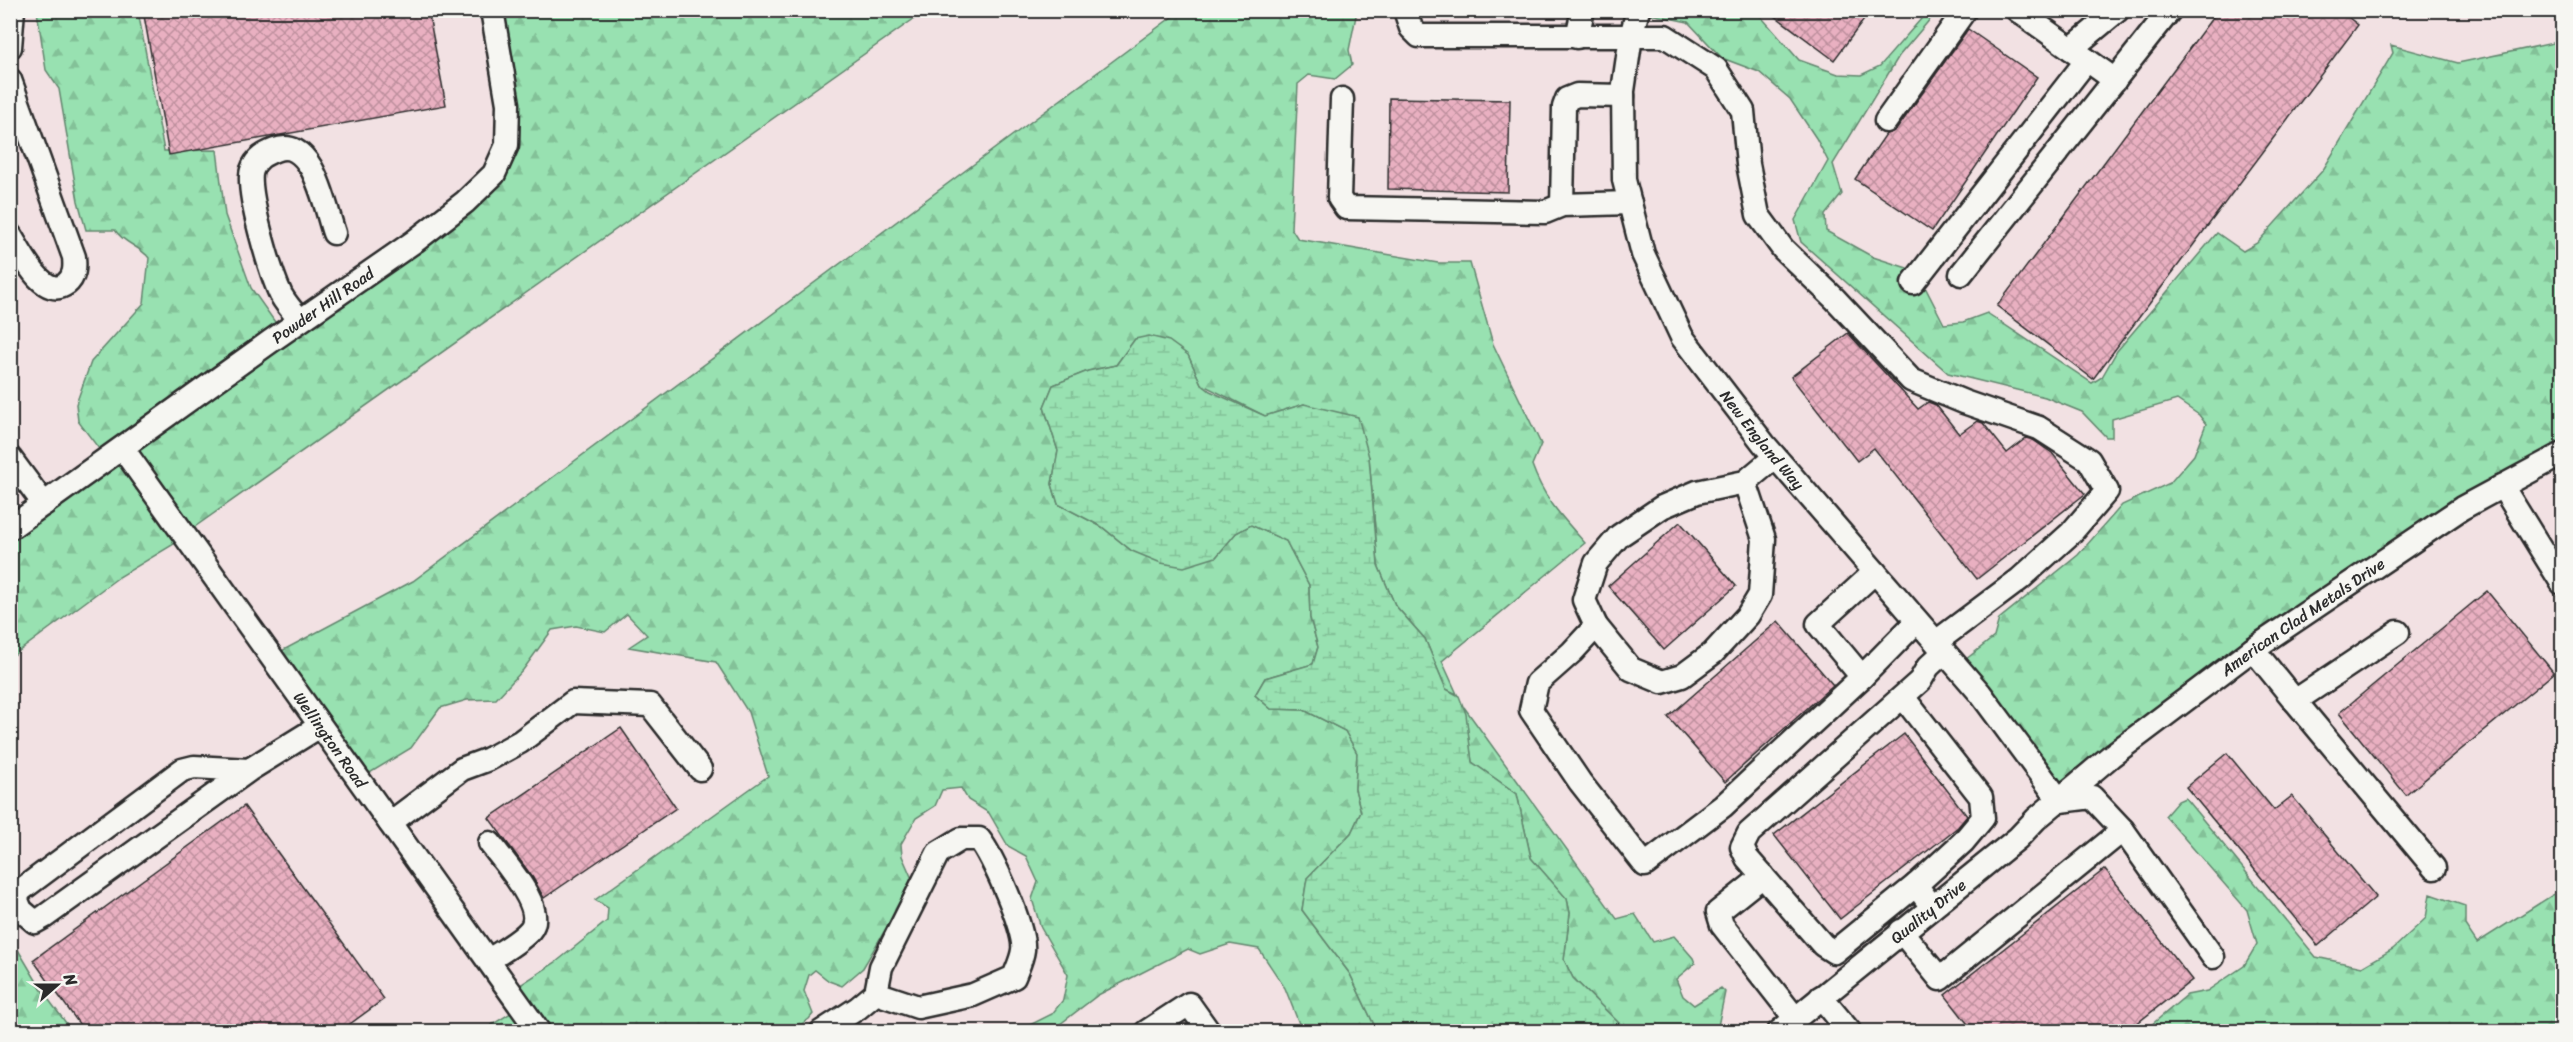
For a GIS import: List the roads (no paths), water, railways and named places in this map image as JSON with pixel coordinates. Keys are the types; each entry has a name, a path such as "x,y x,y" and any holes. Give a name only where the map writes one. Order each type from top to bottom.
{"street":[{"path":"10,47 13,10"},
{"name":"Powder Hill Road","path":"10,528 423,234 465,202 495,174 507,146 508,104 492,10"},
{"path":"1405,10 1411,28 1419,36 1665,36 1716,69 1743,111 1748,164 1758,215 1783,249 1911,380 1964,402 2039,428 2090,460 2107,491 2071,533 1940,647 1920,681 1903,696 1749,833 1742,847 1747,858 1823,945 1834,952 1916,885 1963,842 1983,818 1982,797 1903,696"},
{"path":"1577,37 1583,10"},
{"name":"New England Way","path":"1638,10 1631,36 1623,96 1624,180 1642,254 1682,337 1775,458 1980,693 2060,801"},
{"path":"1886,121 1965,10"},
{"path":"2017,10 2115,80"},
{"path":"1913,283 2079,55 2118,10"},
{"path":"1961,274 2170,10"},
{"path":"10,80 74,257 75,269 72,279 64,286 57,287 48,285 39,279 10,235"},
{"path":"1562,205 1564,107 1567,99 1577,95 1623,96"},
{"path":"1342,99 1339,198 1346,208 1545,212 1562,205 1630,203"},
{"path":"300,320 282,296 260,230 250,181 252,170 261,155 283,147 300,151 309,161 334,233"},
{"name":"Wellington Road","path":"123,449 489,960 538,1032"},
{"name":"American Clad Metals Drive","path":"2060,801 2111,756 2253,649 2462,508 2562,454"},
{"path":"10,458 44,504"},
{"path":"1745,482 1764,539 1761,595 1748,615 1713,653 1682,676 1662,682 1630,669 1596,626 1584,600 1596,563 1619,536 1662,507 1697,492 1745,482 1775,458"},
{"path":"2502,486 2562,583"},
{"path":"1862,677 1818,624 1875,572"},
{"path":"1596,626 1572,652 1537,683 1531,710 1580,782 1645,865 1723,806 1862,677 1917,621"},
{"path":"2295,700 2398,632"},
{"path":"2253,649 2434,868"},
{"path":"390,823 462,769 489,759 520,741 573,702 650,705 700,769"},
{"path":"249,770 194,767 182,770 21,890 16,898 21,910 35,922 44,917 249,770 320,726"},
{"path":"2060,801 2092,797 2123,830 2213,957"},
{"name":"Quality Drive","path":"1787,1025 2010,845 2036,819 2060,801"},
{"path":"1901,931 1940,979 2123,830"},
{"path":"821,1032 858,1008 876,993 881,967 938,853 961,839 979,839 987,849 1013,908 1024,949 1014,977 973,995 918,1007 876,993"},
{"path":"489,960 530,930 536,919 532,902 490,843"},
{"path":"1763,876 1718,912 1722,925 1787,1025"},
{"path":"1916,885 1932,907"},
{"path":"1821,997 1850,1032"},
{"path":"1146,1032 1189,1005 1209,1032"}]}
